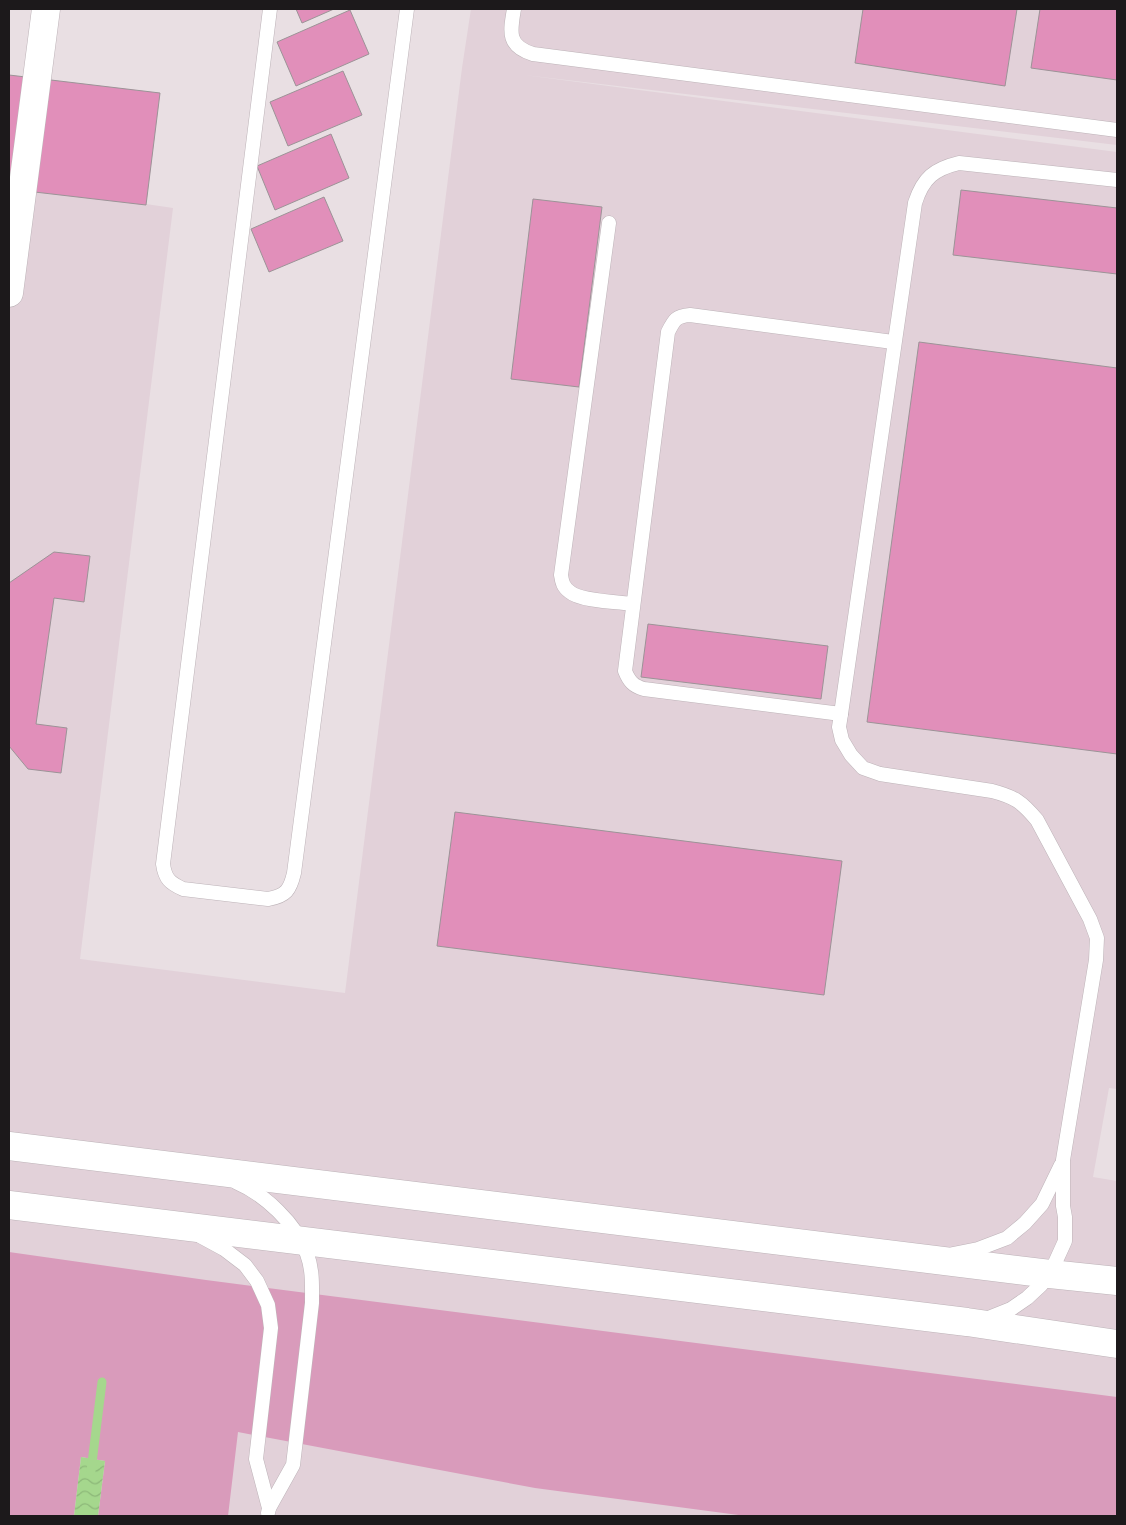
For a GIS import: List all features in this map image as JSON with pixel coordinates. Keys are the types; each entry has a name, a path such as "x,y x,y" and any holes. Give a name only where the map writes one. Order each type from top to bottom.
{"street":[{"path":"9,294 46,9"},
{"path":"9,1146 1117,1281"},
{"path":"9,1205 967,1322 1117,1344"}],"lane":[{"path":"270,9 163,864 164,873 169,880 174,885 183,889 268,899 286,892 292,884 294,873 407,9"},
{"path":"514,9 511,36 516,45 525,52 533,54 1117,130"},
{"path":"967,1322 992,1318 1011,1310 1027,1298 1050,1274 1064,1241 1063,1160 1096,960 1097,938 1090,919 1037,820 1025,806 1010,796 992,791 880,774 863,768 851,755 842,740 839,727 840,714 914,203 920,189 930,176 944,167 959,163 1117,180"},
{"path":"609,223 561,575 562,584 570,593 582,598 633,604"},
{"path":"840,714 644,689 636,687 628,680 625,671 668,332 673,322 680,316 690,314 893,342"},
{"path":"928,1259 978,1249 1007,1238 1025,1223 1042,1204 1063,1160"},
{"path":"208,1171 249,1187 291,1224 307,1254 312,1277 312,1303 293,1465 268,1512"},
{"path":"175,1225 206,1238 245,1265 257,1282 268,1305 271,1328 256,1459 268,1512"}],"shaded area":[{"path":"471,9 1117,9 1117,145 524,75 1117,152 1117,1089 1109,1088 1093,1177 1117,1181 1117,1516 9,1516 9,75 160,93 146,204 173,208 80,959 345,993"},
{"path":"9,1252 206,1280 1117,1397 1117,1516 746,1516 535,1488 238,1432 228,1516 98,1516 105,1461 81,1457 74,1516 9,1516"}],"water":[{"path":"81,1457 105,1461 98,1516 74,1516"}],"building":[{"path":"296,9 334,9 302,23"},
{"path":"863,9 1017,9 1005,86 855,63"},
{"path":"1040,9 1117,9 1117,80 1031,68"},
{"path":"350,10 369,54 296,86 277,42"},
{"path":"343,71 362,115 288,146 270,102"},
{"path":"9,75 160,93 146,205 9,189"},
{"path":"331,134 349,178 275,210 257,166"},
{"path":"961,190 1117,208 1117,274 953,255"},
{"path":"324,197 343,241 269,272 251,229"},
{"path":"533,199 602,207 579,387 511,379"},
{"path":"919,342 1117,368 1117,754 867,722"},
{"path":"54,552 90,556 84,602 54,598 36,724 67,728 61,773 28,769 9,746 9,583"},
{"path":"648,624 828,646 821,699 641,677"},
{"path":"455,812 842,861 824,995 437,946"}],"waterway":[{"path":"91,1471 102,1382"}]}
